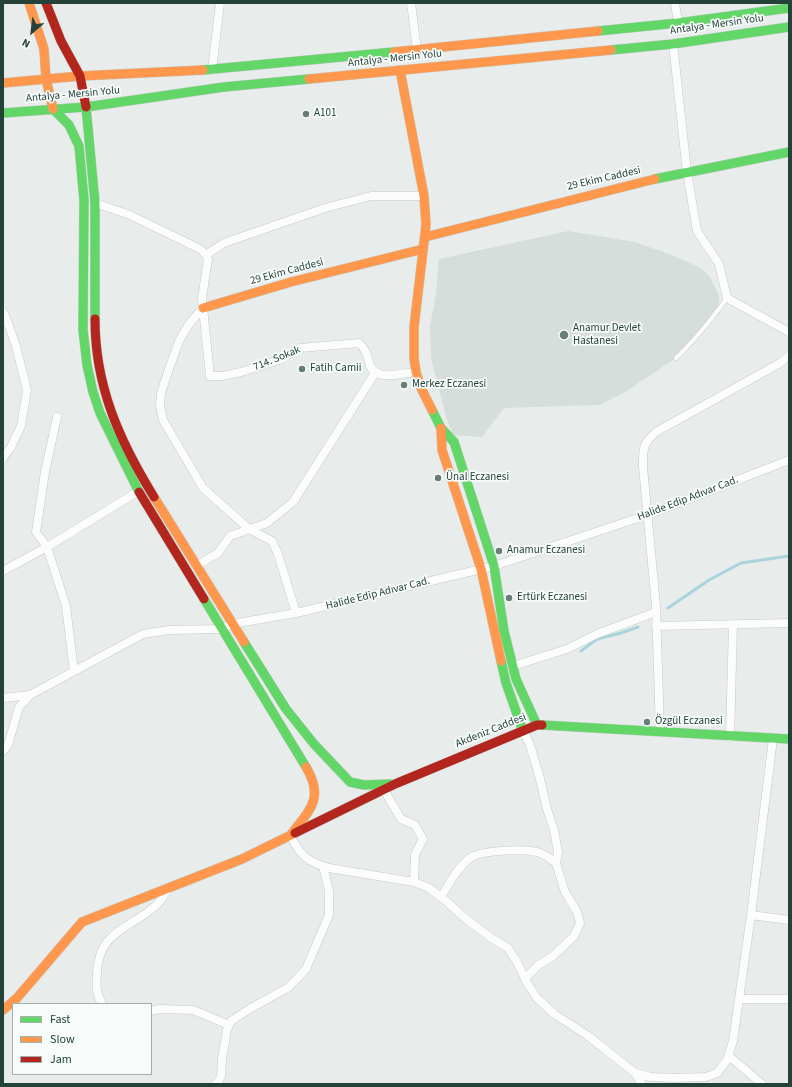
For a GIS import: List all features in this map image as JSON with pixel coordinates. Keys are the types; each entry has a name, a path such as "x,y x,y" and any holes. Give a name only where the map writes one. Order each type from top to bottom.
{"main road":[{"path":"29,3 43,42 47,65 46,79 53,109 69,125 79,146 84,200 83,330 87,365 93,392 100,413 140,490 313,779 315,798 310,810 290,835"},
{"path":"46,3 61,41 80,76 86,107 95,203 95,328 98,364 110,411 146,486 286,709 314,744 350,782 364,785 394,784"},
{"name":"Antalya - Mersin Yolu","path":"3,83 80,76 212,70 417,50 678,23 788,6"},
{"name":"Antalya - Mersin Yolu","path":"3,113 86,107 224,87 673,44 789,27"},
{"path":"400,70 424,196 426,225 414,327 414,358 416,372 421,388 441,428 454,442 494,566 504,631 516,679 537,725"},
{"name":"29 Ekim Caddesi","path":"425,236 687,172 789,152"},
{"name":"29 Ekim Caddesi","path":"203,308 291,282 423,249"},
{"path":"441,428 442,450 481,569 506,682 524,731"},
{"name":"Akdeniz Caddesi","path":"3,1010 17,998 82,922 242,860 394,784 537,725 789,740"}],"street":[{"path":"212,70 220,3"},
{"path":"411,3 417,50"},
{"path":"675,3 678,23"},
{"path":"673,44 687,172 697,231 719,264 727,298 789,332"},
{"path":"206,255 224,243 325,208 371,196 424,196"},
{"path":"95,203 130,215 200,249 208,259 202,298 203,308 189,324 179,341 161,393 161,413 163,420 203,488 249,529 272,541 278,554 296,613"},
{"name":"714. Sokak","path":"203,308 210,376 223,376 241,372 282,359 300,348 359,343 363,346 368,355 370,367 375,373"},
{"path":"3,312 16,346 27,390 21,426 11,447 3,458"},
{"path":"660,732 656,612 643,467 643,448 648,439 656,432 780,363 789,356"},
{"path":"196,566 218,553 230,536 267,523 293,502 375,373 384,376 416,372"},
{"path":"58,417 45,472 36,532 47,547 66,606 74,670"},
{"name":"Halide Edip Adıvar Cad.","path":"3,751 8,745 19,707 30,695 143,634 169,630 222,629 232,624 296,613 494,566 647,515 789,460"},
{"path":"3,571 47,547 140,490"},
{"path":"513,666 566,649 597,634 656,612"},
{"path":"656,626 789,623"},
{"path":"730,737 733,625"},
{"path":"3,698 30,695"},
{"path":"524,731 530,745 554,830 558,852 556,863 565,892 578,912 580,923 574,936 552,957 537,966 525,979"},
{"path":"635,1073 651,1077 706,1077 717,1073 729,1056 733,1041 751,915 773,739"},
{"path":"384,790 401,819 415,825 423,839 415,855 414,882"},
{"path":"290,835 296,848 311,862 323,866 414,882 429,888 466,919 508,948 537,998 554,1014 588,1035 635,1073 642,1084"},
{"path":"441,897 452,878 464,864 471,857 483,853 519,850 539,852 556,863"},
{"path":"216,1084 221,1077 222,1059 227,1030 231,1021 289,987 306,970 329,915 329,891 323,866"},
{"path":"102,1003 96,990 97,961 103,946 111,937 155,907 169,888"},
{"path":"751,915 789,920"},
{"path":"739,999 789,999"},
{"path":"152,1011 160,1009 193,1010 229,1025"},
{"path":"729,1056 762,1084"}],"lane":[{"path":"676,358 691,344 727,298"}],"shaded area":[{"name":"Anamur Devlet Hastanesi","path":"568,231 635,242 672,255 701,268 710,277 719,296 720,313 710,321 676,358 625,392 599,405 504,408 482,437 453,435 446,417 431,358 430,326 436,294 439,259"}],"waterway":[{"path":"668,608 709,580 741,563 789,556"},
{"path":"581,651 597,639 638,627"}],"traffic: fast":[{"path":"598,31 678,23 789,8"},
{"path":"611,50 673,44 789,27"},
{"path":"203,70 394,52"},
{"path":"3,113 86,107 224,87 309,79"},
{"path":"86,107 95,203 95,319"},
{"path":"53,109 69,125 79,146 84,200 83,330 87,365 93,392 100,413 139,492"},
{"path":"655,179 789,152"},
{"path":"432,410 441,428 454,442 494,566 504,631 516,679 537,725"},
{"path":"204,599 306,767"},
{"path":"244,642 286,709 314,744 350,782 364,785 390,784"},
{"path":"501,661 506,683 523,731"},
{"path":"542,725 789,739"}],"traffic: slow":[{"path":"29,3 44,49 46,79"},
{"path":"394,52 598,31"},
{"path":"309,79 611,50"},
{"path":"3,83 80,76 203,70"},
{"path":"400,70 424,196 426,225 414,327 414,358 416,372 421,388 432,410"},
{"path":"46,79 53,109"},
{"path":"425,237 655,179"},
{"path":"203,308 291,282 423,249"},
{"path":"441,428 442,450 481,569 501,661"},
{"path":"154,497 244,642"},
{"path":"292,833 305,817 313,802 314,787 306,767"},
{"path":"3,1010 17,998 82,922 242,859 295,833"}],"traffic: jam":[{"path":"46,3 61,41 80,76"},
{"path":"80,76 86,107"},
{"path":"95,319 99,367 111,412 130,455 154,497"},
{"path":"139,492 204,599"},
{"path":"295,833 395,784 537,725 542,725"}],"place":[{"name":"A101","path":"306,114"},
{"name":"Anamur Devlet Hastanesi","path":"564,335"},
{"name":"Fatih Camii","path":"302,369"},
{"name":"Merkez Eczanesi","path":"404,385"},
{"name":"Ünal Eczanesi","path":"438,478"},
{"name":"Anamur Eczanesi","path":"499,551"},
{"name":"Ertürk Eczanesi","path":"509,598"},
{"name":"Özgül Eczanesi","path":"647,722"}]}
